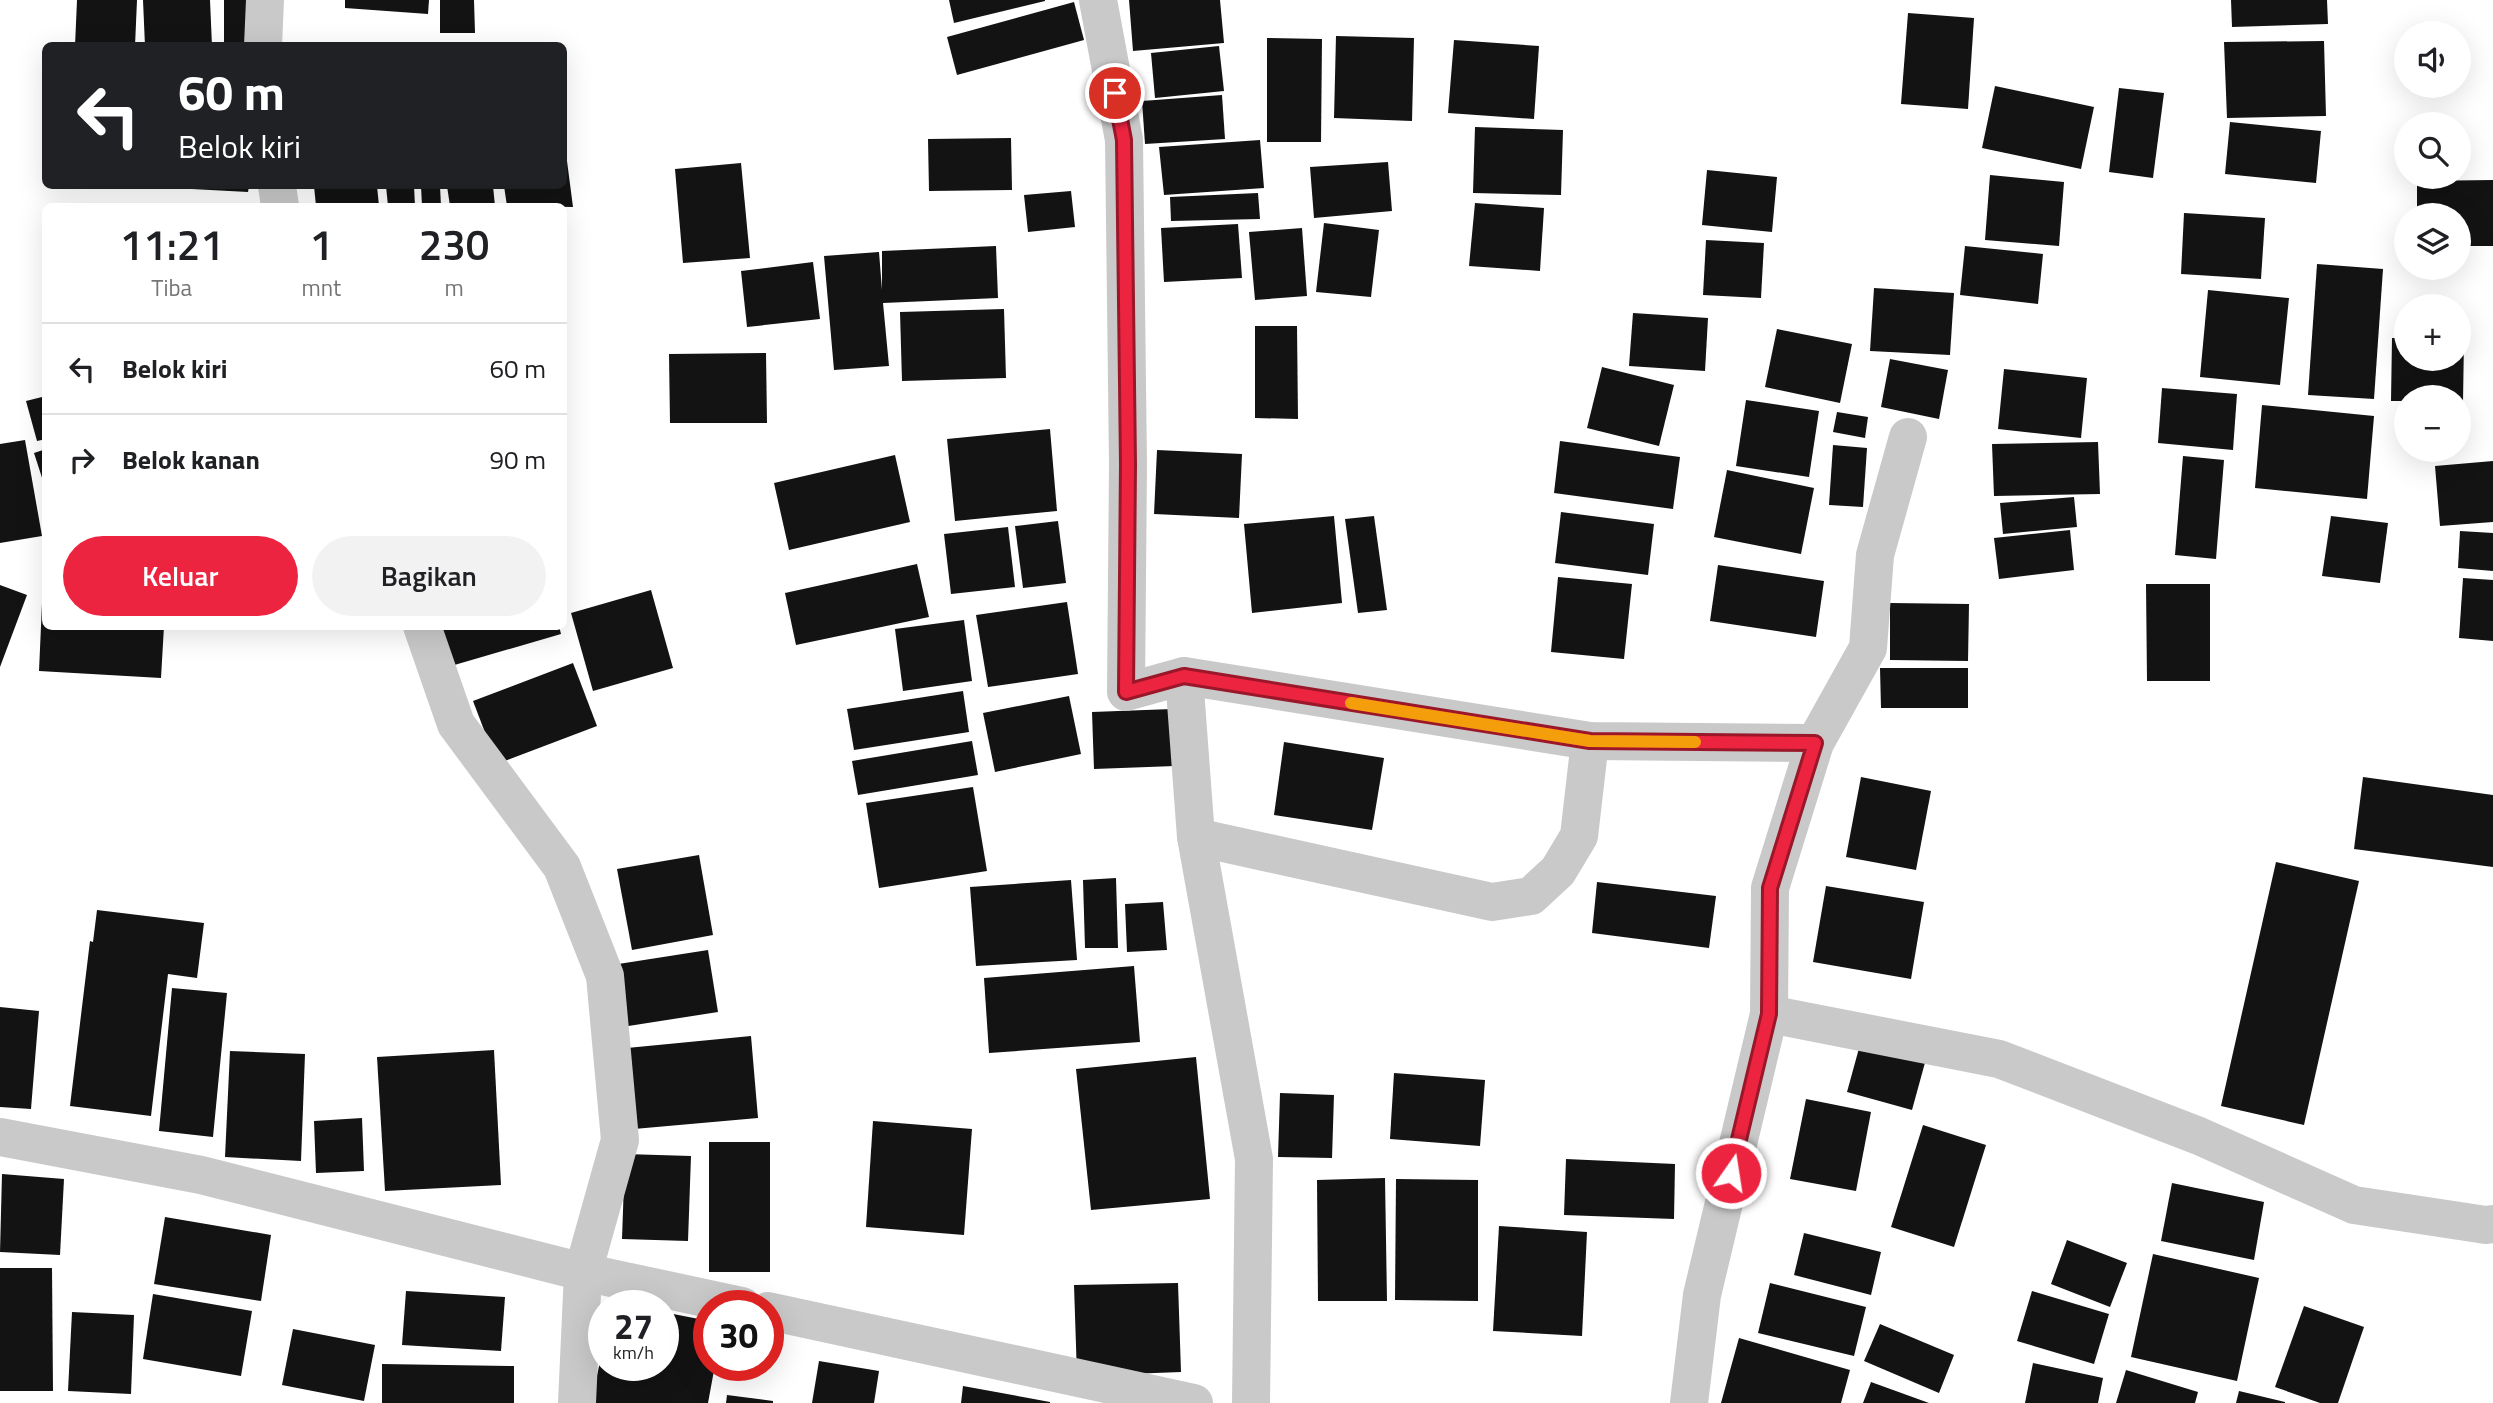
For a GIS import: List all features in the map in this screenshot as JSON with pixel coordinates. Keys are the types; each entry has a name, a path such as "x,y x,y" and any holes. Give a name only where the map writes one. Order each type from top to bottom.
{"street":[{"path":"263,42 265,0"},
{"path":"1098,0 1124,140 1128,464 1126,692 1184,676 1590,741 1815,743"},
{"path":"1689,1403 1702,1295 1769,1014 1770,888 1815,743 1868,648 1875,555 1908,437"},
{"path":"423,630 456,724 562,867 605,976 620,1140 583,1272 577,1403"},
{"path":"1184,676 1196,837 1254,1159 1251,1403"},
{"path":"1196,837 1492,902 1531,896 1558,871 1579,836 1590,741"},
{"path":"1769,1014 1998,1059 2199,1136 2354,1205 2493,1224"},
{"path":"0,1137 201,1175 583,1272 693,1296"},
{"path":"784,1314 1194,1403"}],"building":[{"path":"77,0 137,0 135,42 75,42"},
{"path":"143,0 210,0 212,42 145,42"},
{"path":"224,0 249,0 248,42 224,42"},
{"path":"345,0 429,0 428,14 345,8"},
{"path":"440,0 474,0 475,33 440,33"},
{"path":"949,0 1045,0 1045,1 954,23"},
{"path":"1129,0 1220,0 1224,43 1133,51"},
{"path":"2231,0 2327,0 2328,24 2232,27"},
{"path":"1074,2 1084,40 957,75 947,37"},
{"path":"1908,13 1974,18 1968,109 1901,104"},
{"path":"1336,36 1414,38 1412,121 1334,118"},
{"path":"1267,38 1322,39 1321,142 1267,142"},
{"path":"1454,40 1539,46 1534,119 1448,113"},
{"path":"2324,41 2326,116 2227,118 2224,42"},
{"path":"1219,46 1224,91 1155,98 1151,53"},
{"path":"1995,86 2094,107 2081,169 1982,148"},
{"path":"2119,88 2164,93 2153,178 2109,172"},
{"path":"1222,95 1225,139 1145,144 1142,101"},
{"path":"2230,122 2321,131 2316,183 2225,174"},
{"path":"1475,127 1563,130 1561,195 1473,193"},
{"path":"1011,138 1012,190 929,191 928,139"},
{"path":"1260,140 1264,188 1164,195 1159,147"},
{"path":"567,161 573,207 567,207 567,203 507,203 504,189 567,189"},
{"path":"1388,162 1392,211 1314,218 1310,167"},
{"path":"741,163 750,258 683,263 675,169"},
{"path":"1707,170 1777,177 1772,232 1702,225"},
{"path":"1990,175 2064,182 2059,246 1985,240"},
{"path":"2471,180 2493,180 2493,246 2471,246 2471,203 2417,203 2417,189 2471,189"},
{"path":"192,189 248,189 248,192"},
{"path":"314,189 377,189 379,203 316,203"},
{"path":"386,189 414,189 415,203 388,203"},
{"path":"421,189 440,189 441,203 422,203"},
{"path":"447,189 493,189 495,203 450,203"},
{"path":"1071,191 1075,227 1028,232 1024,195"},
{"path":"1258,193 1260,219 1171,221 1170,197"},
{"path":"1475,203 1544,208 1540,271 1469,266"},
{"path":"2184,213 2265,218 2261,279 2181,274"},
{"path":"1324,223 1379,230 1371,297 1316,292"},
{"path":"1238,224 1242,278 1164,282 1161,228"},
{"path":"1302,228 1307,296 1255,300 1249,232"},
{"path":"1706,240 1764,243 1761,298 1703,295"},
{"path":"996,246 998,298 883,303 889,366 834,370 824,256 879,252 882,290 882,251"},
{"path":"1965,246 2043,254 2038,304 1960,295"},
{"path":"813,262 820,319 747,327 741,271"},
{"path":"2317,264 2383,269 2374,399 2308,395"},
{"path":"1874,288 1954,293 1950,355 1870,351"},
{"path":"2208,290 2289,298 2280,385 2200,377"},
{"path":"1004,309 1006,378 902,381 900,312"},
{"path":"1633,313 1708,318 1705,371 1629,366"},
{"path":"1255,326 1297,326 1298,419 1255,418"},
{"path":"1777,329 1852,344 1840,403 1765,387"},
{"path":"2392,338 2394,371 2463,371 2463,385 2394,385 2394,401 2391,401"},
{"path":"766,353 767,423 670,423 669,354"},
{"path":"1890,359 1948,370 1939,419 1881,407"},
{"path":"1602,367 1674,385 1659,446 1587,428"},
{"path":"2004,369 2087,378 2081,438 1998,429"},
{"path":"2162,388 2237,394 2233,450 2158,443"},
{"path":"42,397 42,440 37,441 26,401"},
{"path":"1746,400 1819,411 1809,477 1736,466"},
{"path":"2262,405 2374,416 2367,499 2255,488"},
{"path":"1837,412 1868,417 1865,438 1833,432"},
{"path":"1050,429 1057,511 955,521 947,439"},
{"path":"25,440 42,536 0,543 0,444"},
{"path":"1560,441 1680,457 1673,509 1554,493"},
{"path":"2098,442 2100,494 1994,496 1992,444"},
{"path":"1833,445 1867,448 1863,507 1829,505"},
{"path":"42,450 42,478 34,453"},
{"path":"1157,450 1242,454 1239,518 1154,514"},
{"path":"895,455 910,522 789,550 774,483"},
{"path":"2183,456 2224,460 2216,559 2175,555"},
{"path":"2493,461 2493,522 2440,526 2435,466"},
{"path":"1727,470 1814,488 1801,554 1714,537"},
{"path":"2074,497 2077,527 2003,534 2000,503"},
{"path":"1561,512 1654,524 1648,575 1555,563"},
{"path":"1334,516 1342,603 1252,613 1244,524"},
{"path":"1374,516 1387,610 1358,613 1345,519"},
{"path":"2331,516 2388,523 2380,583 2322,576"},
{"path":"1058,521 1066,583 1023,588 1015,526"},
{"path":"1008,527 1015,587 951,594 944,534"},
{"path":"2070,530 2074,570 1999,579 1994,538"},
{"path":"2460,531 2493,533 2493,571 2458,568"},
{"path":"917,564 929,617 796,645 785,593"},
{"path":"1718,565 1824,581 1816,637 1710,621"},
{"path":"1558,577 1632,584 1624,659 1551,652"},
{"path":"2463,578 2493,580 2493,641 2459,638"},
{"path":"2146,584 2210,584 2210,681 2147,681"},
{"path":"0,585 27,595 0,667"},
{"path":"651,590 673,668 593,691 571,613"},
{"path":"1067,602 1078,674 988,687 976,615"},
{"path":"1890,603 1969,604 1968,661 1890,660"},
{"path":"42,604 42,630 164,630 161,678 39,671"},
{"path":"964,620 972,681 903,691 895,629"},
{"path":"440,630 560,630 561,634 451,666"},
{"path":"573,663 597,726 497,764 473,701"},
{"path":"1880,668 1968,668 1968,708 1881,708"},
{"path":"963,691 969,732 854,750 847,709"},
{"path":"1069,696 1081,754 995,772 983,713"},
{"path":"1172,709 1175,766 1094,769 1092,712"},
{"path":"972,741 978,775 858,795 852,761"},
{"path":"1284,742 1384,758 1372,830 1274,815"},
{"path":"1861,777 1931,791 1916,870 1846,857"},
{"path":"2363,777 2493,795 2493,867 2354,849"},
{"path":"973,787 987,871 879,888 866,803"},
{"path":"699,855 713,935 632,950 617,869"},
{"path":"2276,862 2359,881 2304,1125 2221,1106"},
{"path":"1116,878 1118,948 1085,948 1083,880"},
{"path":"1071,880 1077,960 976,966 970,887"},
{"path":"1597,882 1716,896 1709,948 1592,933"},
{"path":"1826,886 1924,902 1911,979 1813,962"},
{"path":"1163,902 1167,950 1127,952 1125,904"},
{"path":"97,910 204,923 197,978 168,974 151,1116 70,1106 90,941 93,942"},
{"path":"708,950 718,1012 622,1027 612,965"},
{"path":"1134,966 1140,1042 989,1053 984,978"},
{"path":"172,988 227,993 213,1137 159,1131"},
{"path":"0,1007 39,1011 31,1109 0,1107"},
{"path":"751,1036 758,1118 634,1129 627,1048"},
{"path":"1861,1041 1926,1059 1912,1110 1847,1092"},
{"path":"494,1050 501,1185 385,1191 377,1057"},
{"path":"230,1051 305,1054 301,1161 225,1157"},
{"path":"1196,1057 1210,1199 1091,1210 1076,1069"},
{"path":"1394,1073 1485,1080 1480,1146 1390,1139"},
{"path":"1280,1093 1334,1095 1332,1158 1278,1157"},
{"path":"1806,1099 1871,1112 1856,1191 1790,1179"},
{"path":"362,1118 364,1171 316,1173 314,1121"},
{"path":"873,1121 972,1129 964,1235 866,1227"},
{"path":"1923,1125 1986,1145 1954,1247 1891,1227"},
{"path":"709,1142 770,1142 770,1272 709,1272"},
{"path":"625,1154 691,1156 688,1241 622,1239"},
{"path":"1566,1159 1675,1164 1674,1219 1564,1215"},
{"path":"2,1174 64,1179 60,1255 0,1252"},
{"path":"1385,1178 1387,1301 1318,1301 1317,1180"},
{"path":"1396,1179 1478,1180 1478,1301 1395,1300"},
{"path":"2172,1183 2264,1202 2254,1260 2161,1241"},
{"path":"165,1217 271,1235 261,1301 154,1284"},
{"path":"1499,1226 1587,1232 1582,1336 1493,1331"},
{"path":"1804,1233 1881,1252 1871,1295 1794,1275"},
{"path":"2067,1240 2127,1263 2110,1307 2051,1284"},
{"path":"2153,1254 2259,1278 2237,1381 2131,1357"},
{"path":"0,1268 52,1268 53,1391 0,1391"},
{"path":"1178,1283 1181,1372 1077,1376 1074,1285"},
{"path":"1770,1283 1866,1307 1854,1356 1758,1333"},
{"path":"406,1291 505,1297 501,1351 402,1345"},
{"path":"2032,1291 2109,1314 2094,1364 2017,1341"},
{"path":"153,1294 252,1311 241,1376 143,1359"},
{"path":"2304,1306 2364,1327 2338,1403 2320,1403 2275,1387"},
{"path":"72,1312 134,1315 131,1394 68,1391"},
{"path":"679,1315 693,1318 693,1381 712,1381 708,1403 591,1403 596,1381 679,1381"},
{"path":"1880,1324 1954,1355 1939,1393 1864,1361"},
{"path":"293,1329 375,1345 364,1401 282,1385"},
{"path":"1739,1338 1850,1370 1841,1403 1721,1403"},
{"path":"819,1361 879,1371 874,1403 812,1403"},
{"path":"2033,1363 2103,1378 2098,1403 2025,1403"},
{"path":"382,1364 514,1366 514,1403 382,1403"},
{"path":"2126,1370 2198,1392 2195,1403 2116,1403"},
{"path":"1871,1382 1929,1403 1863,1403"},
{"path":"963,1386 1050,1402 1050,1403 961,1403"},
{"path":"2239,1391 2285,1402 2285,1403 2236,1403"},
{"path":"727,1395 773,1401 773,1403 726,1403"}],"slow traffic":[{"path":"1351,703 1590,741 1695,742"}],"route":[{"path":"1115,93 1124,140 1128,464 1126,692 1184,676 1590,741 1815,743 1770,888 1769,1014 1731,1173"}]}
